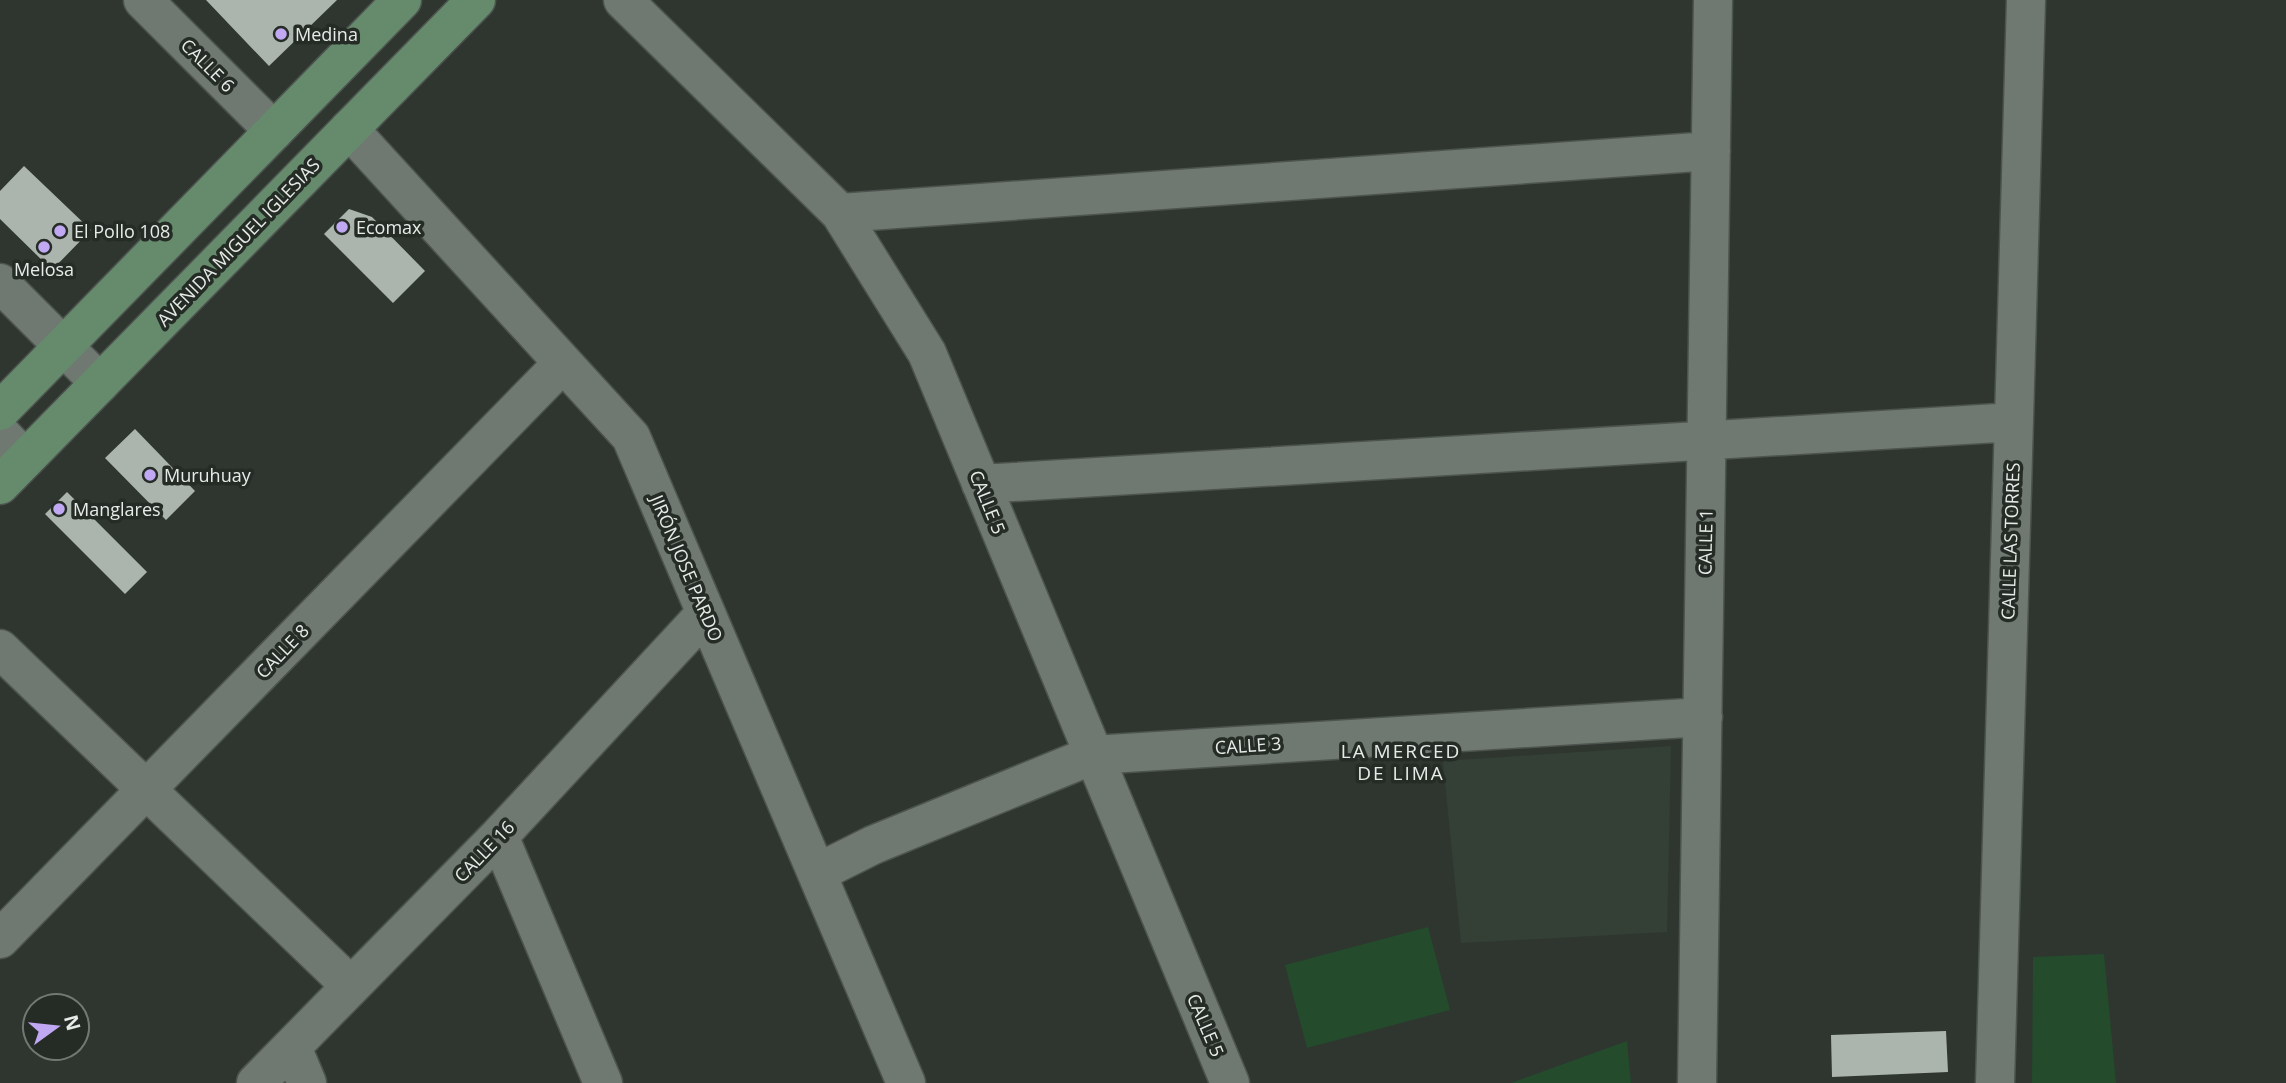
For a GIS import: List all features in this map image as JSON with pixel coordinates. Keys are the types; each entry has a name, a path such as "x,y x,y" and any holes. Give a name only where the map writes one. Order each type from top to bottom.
{"main road":[{"path":"0,411 402,0"},
{"name":"AVENIDA MIGUEL IGLESIAS","path":"8,459 100,383 477,0"}],"street":[{"name":"CALLE 6","path":"143,0 274,131"},
{"name":"CALLE 5","path":"623,0 841,213 927,353 1230,1083"},
{"name":"CALLE 1","path":"1697,1083 1713,0"},
{"name":"CALLE LAS TORRES","path":"1995,1083 2026,0"},
{"name":"JIRÓN JOSE PARDO","path":"349,129 631,437 906,1083"},
{"path":"841,213 1711,151"},
{"path":"0,284 100,383"},
{"name":"CALLE 8","path":"0,939 563,363"},
{"path":"981,484 2014,422"},
{"name":"CALLE 16","path":"256,1083 499,836 706,613"},
{"path":"0,649 351,986"},
{"name":"CALLE 3","path":"817,873 873,845 1093,755 1703,717"},
{"path":"499,836 603,1083"},
{"path":"292,1047 307,1083"}],"shaded area":[{"path":"1671,746 1667,932 1461,943 1443,761"}],"green space":[{"path":"1428,927 1450,1010 1307,1048 1285,965"},
{"path":"2104,954 2116,1083 2032,1083 2033,957"},
{"path":"1627,1041 1631,1083 1511,1083"}],"building":[{"path":"206,0 337,0 269,66"},
{"path":"24,166 91,230 52,270 0,219 0,191"},
{"path":"349,209 372,217 425,271 393,303 324,234"},
{"name":"Muruhuay","path":"135,429 195,491 166,520 105,458"},
{"path":"67,492 147,572 125,594 45,514"},
{"path":"1946,1031 1948,1072 1832,1077 1831,1035"}],"place":[{"name":"Medina","path":"281,34"},
{"name":"Ecomax","path":"342,227"},
{"name":"El Pollo 108","path":"60,231"},
{"name":"Melosa","path":"44,247"},
{"name":"Muruhuay","path":"150,475"},
{"name":"Manglares","path":"59,509"}],"district":[{"name":"LA MERCED DE LIMA","path":"1401,762"}]}
